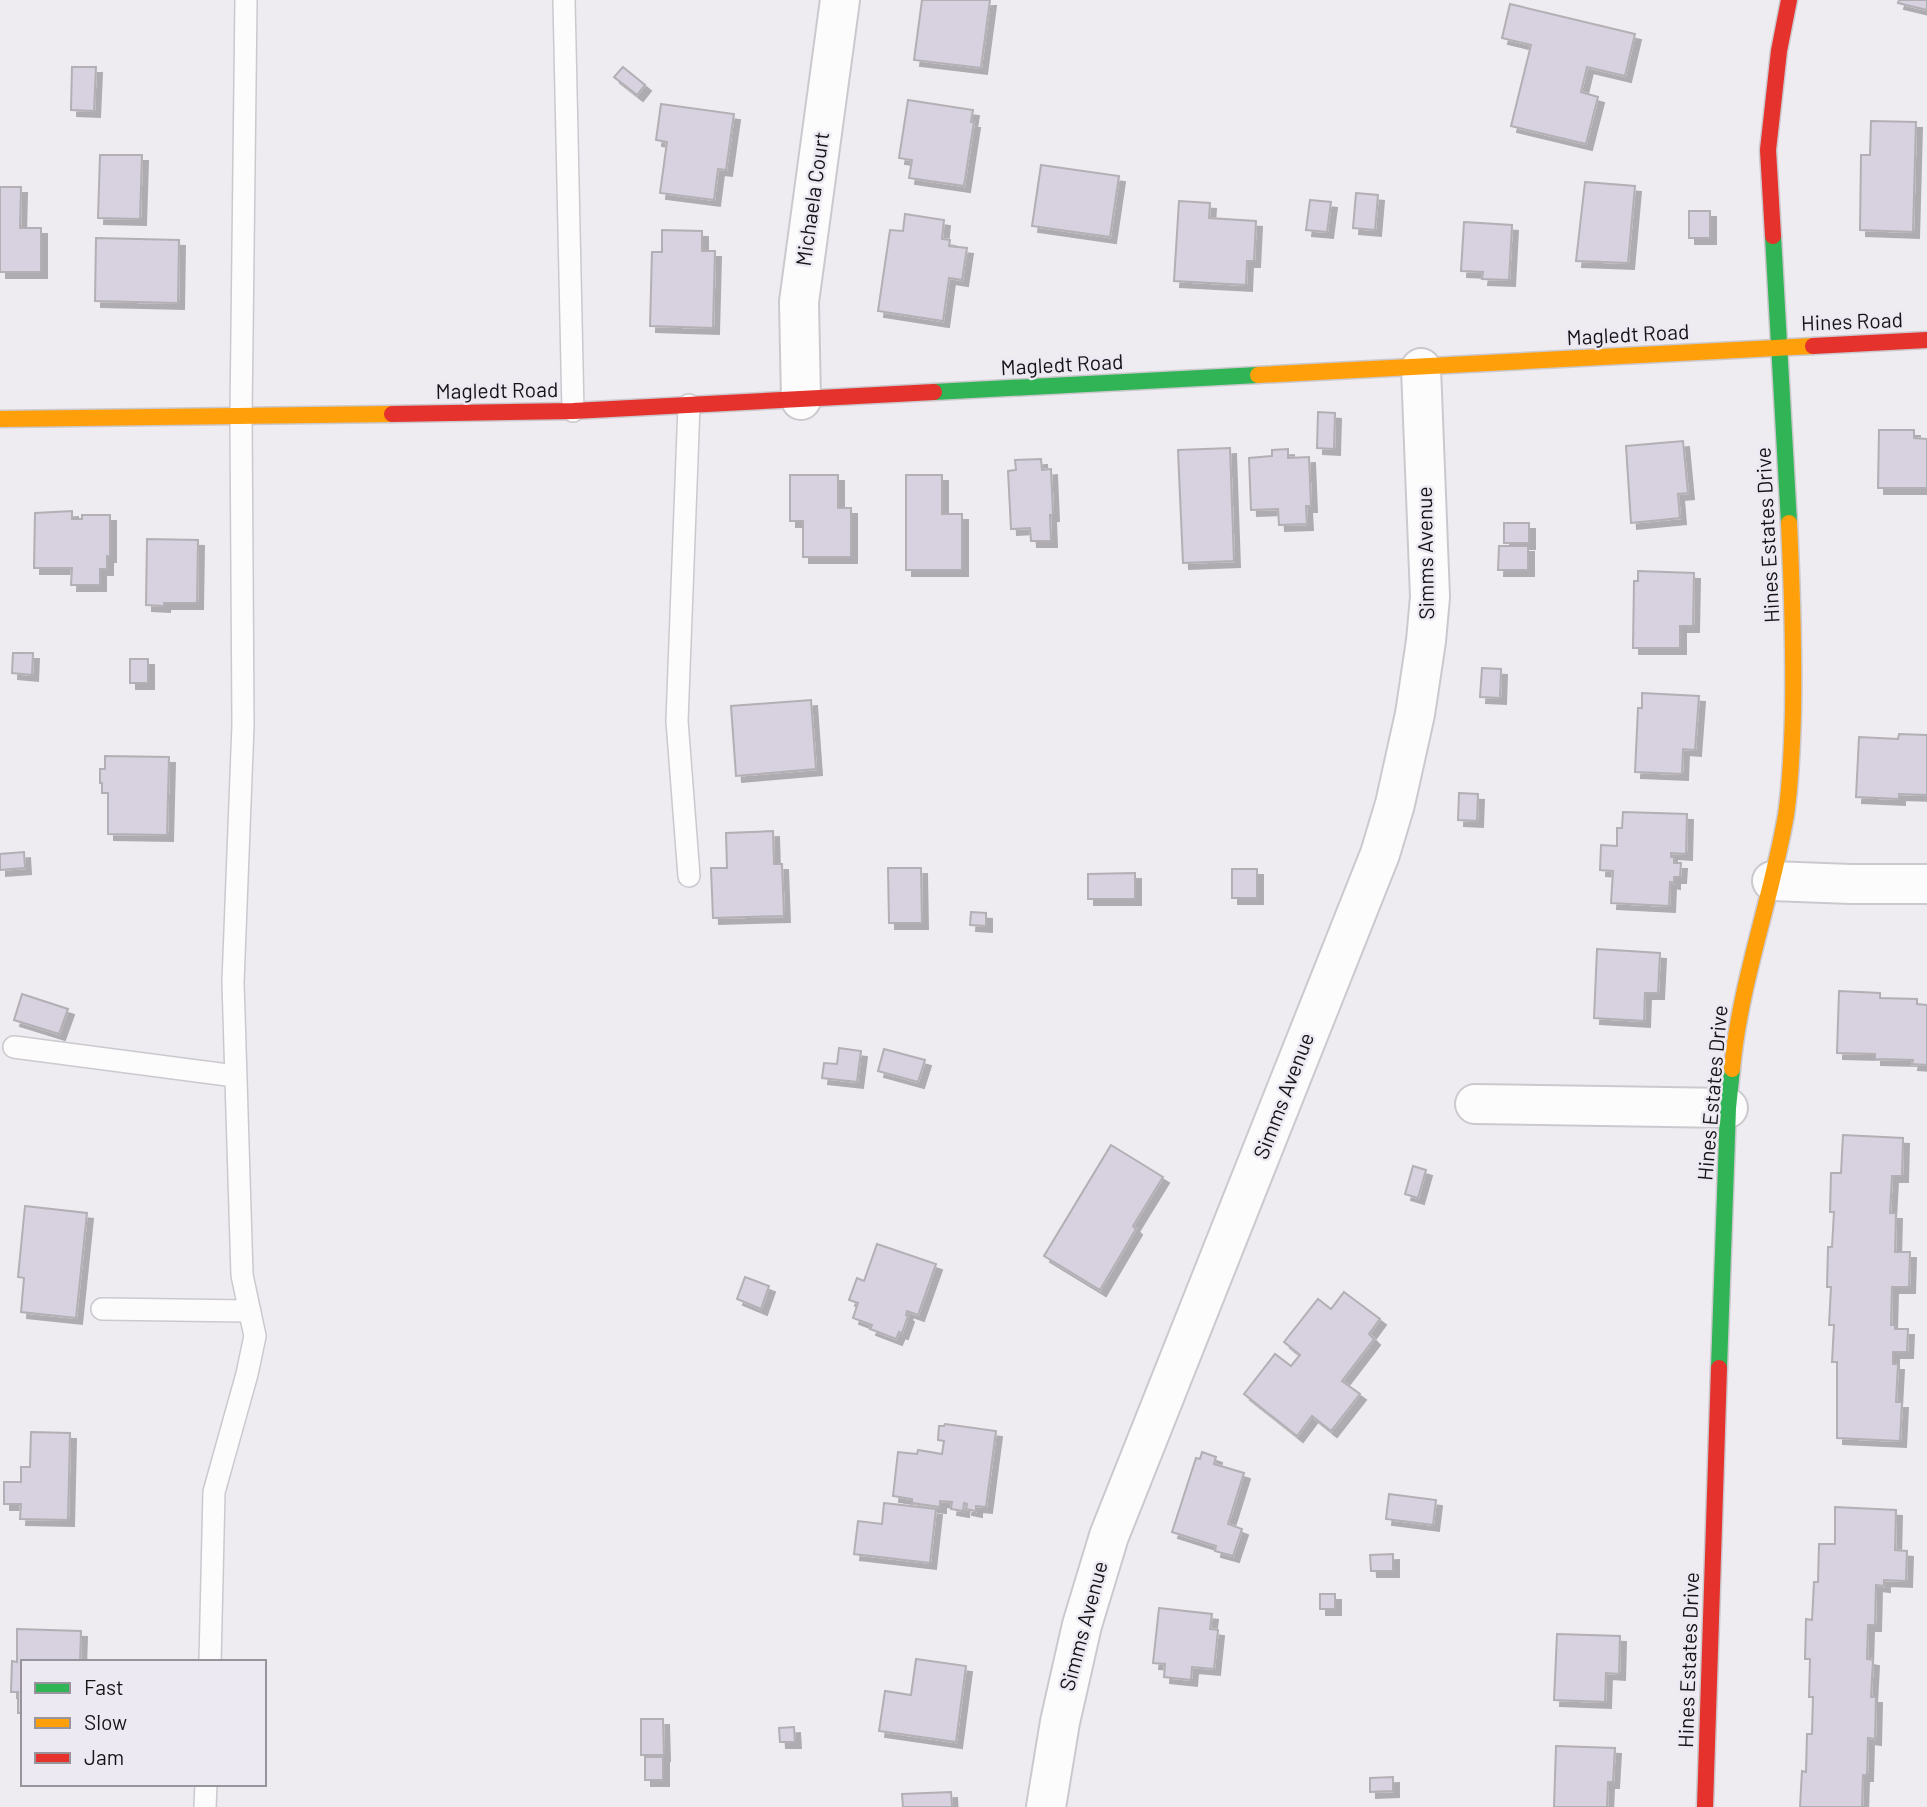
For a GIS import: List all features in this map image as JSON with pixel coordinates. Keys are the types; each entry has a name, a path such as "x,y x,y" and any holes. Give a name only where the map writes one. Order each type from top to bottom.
{"street":[{"name":"Michaela Court","path":"801,400 799,302 840,0"},
{"path":"1778,346 1768,150 1779,51 1789,0"},
{"name":"Hines Road","path":"1778,346 1927,340"},
{"name":"Magledt Road","path":"0,419 573,411 1420,368 1778,346"},
{"name":"Hines Estates Drive","path":"1705,1807 1728,1108 1741,1002 1772,881 1786,813 1792,741 1794,660 1791,563 1778,346"},
{"name":"Simms Avenue","path":"1046,1807 1060,1722 1082,1625 1109,1536 1380,855 1395,804 1415,714 1430,597 1420,368"},
{"path":"1772,881 1927,884"},
{"path":"1475,1104 1728,1108"}],"lane":[{"path":"210,1660 214,1492 255,1336 242,1275 233,982 243,725 241,416 246,0"},
{"path":"565,0 573,411"},
{"path":"688,405 677,721 689,876"},
{"path":"14,1047 235,1076"},
{"path":"102,1309 248,1311"},
{"path":"205,1807 206,1786"}],"building":[{"path":"922,0 990,0 981,68 914,60"},
{"path":"1899,0 1927,0 1927,10 1898,3"},
{"path":"1510,4 1635,34 1625,76 1587,67 1581,92 1598,97 1586,144 1511,126 1531,45 1502,38"},
{"path":"72,67 96,67 94,111 71,110"},
{"path":"623,67 645,85 637,95 614,77"},
{"path":"908,100 973,110 971,122 974,122 964,186 909,178 912,160 899,158"},
{"path":"661,104 734,114 726,170 718,169 714,200 660,193 667,142 656,140"},
{"path":"1871,121 1916,122 1913,232 1860,230 1861,155 1870,155"},
{"path":"100,155 142,155 140,219 98,218"},
{"path":"1041,165 1119,176 1110,237 1032,226"},
{"path":"1585,182 1635,186 1628,263 1576,261"},
{"path":"0,187 21,187 20,228 41,228 41,272 0,272"},
{"path":"1356,193 1378,195 1375,230 1353,228"},
{"path":"1310,200 1331,202 1327,232 1306,230"},
{"path":"1179,201 1210,203 1209,218 1256,221 1254,261 1247,261 1246,285 1174,281"},
{"path":"1689,211 1710,211 1710,238 1689,238"},
{"path":"905,214 944,220 942,239 950,240 949,246 967,248 962,280 949,278 943,321 878,311 890,230 903,231"},
{"path":"1464,222 1512,225 1509,280 1482,279 1483,272 1461,271"},
{"path":"662,230 702,231 702,251 715,251 713,328 650,326 652,252 662,252"},
{"path":"96,238 179,240 178,303 95,301"},
{"path":"1318,412 1335,413 1334,449 1317,448"},
{"path":"1879,430 1914,430 1914,438 1927,439 1927,488 1878,488"},
{"path":"1683,441 1688,493 1678,494 1680,518 1631,523 1626,446"},
{"path":"1230,448 1234,561 1183,563 1178,450"},
{"path":"1288,449 1288,458 1309,457 1311,506 1306,506 1307,524 1279,525 1278,509 1251,510 1249,458 1272,456 1272,450"},
{"path":"1041,459 1042,470 1051,469 1051,541 1031,541 1030,528 1011,529 1008,471 1016,470 1015,460"},
{"path":"790,475 838,475 838,508 851,508 851,557 803,557 803,521 790,521"},
{"path":"906,475 942,475 942,514 962,514 962,570 906,570"},
{"path":"72,511 72,519 82,519 82,515 110,515 110,556 107,556 107,569 100,569 100,585 71,585 72,568 34,568 35,513"},
{"path":"1504,523 1529,523 1529,543 1504,543"},
{"path":"147,539 198,540 197,603 146,605"},
{"path":"1499,546 1528,546 1528,570 1498,570"},
{"path":"1638,571 1694,573 1693,626 1680,626 1680,648 1633,648 1634,581 1638,581"},
{"path":"13,653 33,653 32,675 12,673"},
{"path":"130,659 148,659 148,683 130,683"},
{"path":"1482,668 1501,669 1500,698 1480,697"},
{"path":"1642,693 1699,696 1695,750 1683,749 1682,774 1635,772 1638,708 1642,708"},
{"path":"811,700 816,769 736,776 731,706"},
{"path":"1899,734 1927,735 1927,795 1899,794 1899,799 1856,797 1859,737 1898,739"},
{"path":"105,756 169,757 167,835 108,834 108,793 102,793 100,783 100,769 105,769"},
{"path":"1459,793 1478,794 1477,821 1458,820"},
{"path":"1623,812 1687,814 1686,854 1671,853 1674,863 1681,863 1680,877 1674,877 1674,883 1670,882 1669,906 1611,903 1613,871 1600,870 1601,845 1617,846 1617,828 1622,828"},
{"path":"773,831 774,864 782,864 784,916 713,918 711,868 727,868 726,833"},
{"path":"24,852 25,868 0,870 0,854"},
{"path":"888,868 921,868 922,923 889,923"},
{"path":"1232,869 1257,869 1257,898 1232,898"},
{"path":"1135,873 1135,899 1088,899 1088,874"},
{"path":"971,912 986,913 986,926 970,925"},
{"path":"1597,949 1660,953 1658,993 1645,993 1644,1021 1594,1018"},
{"path":"1839,991 1880,993 1880,998 1917,999 1917,1004 1927,1005 1927,1065 1912,1064 1913,1060 1875,1059 1875,1054 1837,1053"},
{"path":"22,994 68,1009 59,1034 14,1020"},
{"path":"839,1048 861,1051 857,1082 822,1078 824,1063 837,1064"},
{"path":"884,1049 925,1060 918,1082 878,1071"},
{"path":"1843,1135 1903,1138 1902,1176 1892,1176 1890,1213 1896,1213 1895,1252 1910,1252 1909,1287 1892,1287 1891,1325 1895,1325 1895,1329 1908,1329 1907,1352 1893,1352 1893,1364 1898,1364 1896,1402 1902,1402 1900,1441 1837,1438 1837,1362 1832,1362 1834,1325 1829,1325 1831,1287 1827,1287 1828,1247 1832,1247 1834,1212 1830,1212 1831,1173 1841,1173"},
{"path":"1111,1145 1163,1177 1133,1226 1136,1229 1100,1290 1044,1256"},
{"path":"1413,1166 1426,1170 1418,1198 1405,1194"},
{"path":"25,1206 87,1213 76,1318 21,1312 24,1278 18,1277"},
{"path":"877,1244 936,1264 918,1315 907,1311 902,1333 899,1332 896,1339 870,1329 872,1325 853,1318 858,1303 849,1300 857,1278 864,1281"},
{"path":"745,1277 769,1286 761,1309 737,1299"},
{"path":"1344,1292 1380,1319 1369,1334 1374,1339 1342,1381 1360,1394 1331,1431 1312,1416 1297,1436 1244,1394 1275,1354 1291,1366 1300,1355 1284,1342 1318,1299 1331,1309"},
{"path":"945,1424 996,1431 986,1507 976,1506 976,1511 966,1509 967,1504 964,1503 963,1511 951,1509 952,1502 940,1501 940,1507 912,1503 912,1499 893,1496 898,1452 917,1454 918,1450 942,1454 944,1441 938,1440 939,1426"},
{"path":"31,1432 70,1433 68,1520 20,1519 21,1504 4,1504 4,1482 21,1482 21,1467 30,1467"},
{"path":"1202,1452 1216,1457 1214,1464 1244,1473 1228,1524 1242,1529 1233,1556 1215,1551 1216,1546 1172,1532 1196,1458 1200,1459"},
{"path":"1389,1494 1436,1500 1433,1525 1386,1519"},
{"path":"884,1503 936,1509 930,1563 854,1554 858,1521 882,1524"},
{"path":"1835,1507 1896,1510 1895,1550 1907,1551 1906,1581 1884,1580 1884,1586 1876,1585 1875,1625 1868,1625 1867,1659 1873,1660 1871,1697 1876,1697 1875,1739 1868,1738 1867,1775 1863,1775 1862,1807 1800,1807 1802,1771 1806,1772 1807,1734 1812,1734 1810,1659 1805,1659 1806,1619 1812,1620 1814,1582 1818,1582 1819,1544 1835,1544"},
{"path":"1393,1554 1393,1571 1371,1571 1370,1555"},
{"path":"1320,1594 1335,1594 1335,1609 1320,1609"},
{"path":"1159,1608 1212,1614 1210,1629 1218,1630 1214,1669 1192,1667 1191,1680 1164,1677 1165,1664 1153,1663"},
{"path":"17,1629 81,1631 80,1660 21,1660 21,1713 18,1713 18,1692 11,1692 12,1661 17,1662"},
{"path":"1557,1634 1620,1636 1619,1674 1606,1673 1605,1702 1554,1700"},
{"path":"916,1659 966,1666 956,1742 879,1731 885,1691 911,1695"},
{"path":"641,1719 663,1719 664,1755 641,1755"},
{"path":"794,1727 795,1742 780,1742 779,1728"},
{"path":"1556,1746 1615,1748 1613,1782 1608,1782 1607,1807 1554,1807"},
{"path":"645,1757 663,1757 663,1780 645,1780"},
{"path":"1393,1777 1393,1791 1370,1792 1370,1778"},
{"path":"951,1792 952,1807 903,1807 902,1794"}],"traffic: fast":[{"path":"1773,236 1789,523"},
{"path":"934,392 1258,375"},
{"path":"1719,1368 1728,1108 1732,1069"}],"traffic: slow":[{"path":"1258,375 1813,346"},
{"path":"0,419 392,414"},
{"path":"1732,1069 1742,1005 1780,847 1789,790 1793,690 1789,523"}],"traffic: jam":[{"path":"1773,236 1768,150 1779,51 1789,0"},
{"path":"1813,346 1927,340"},
{"path":"392,414 573,411 934,392"},
{"path":"1705,1807 1719,1368"}]}
